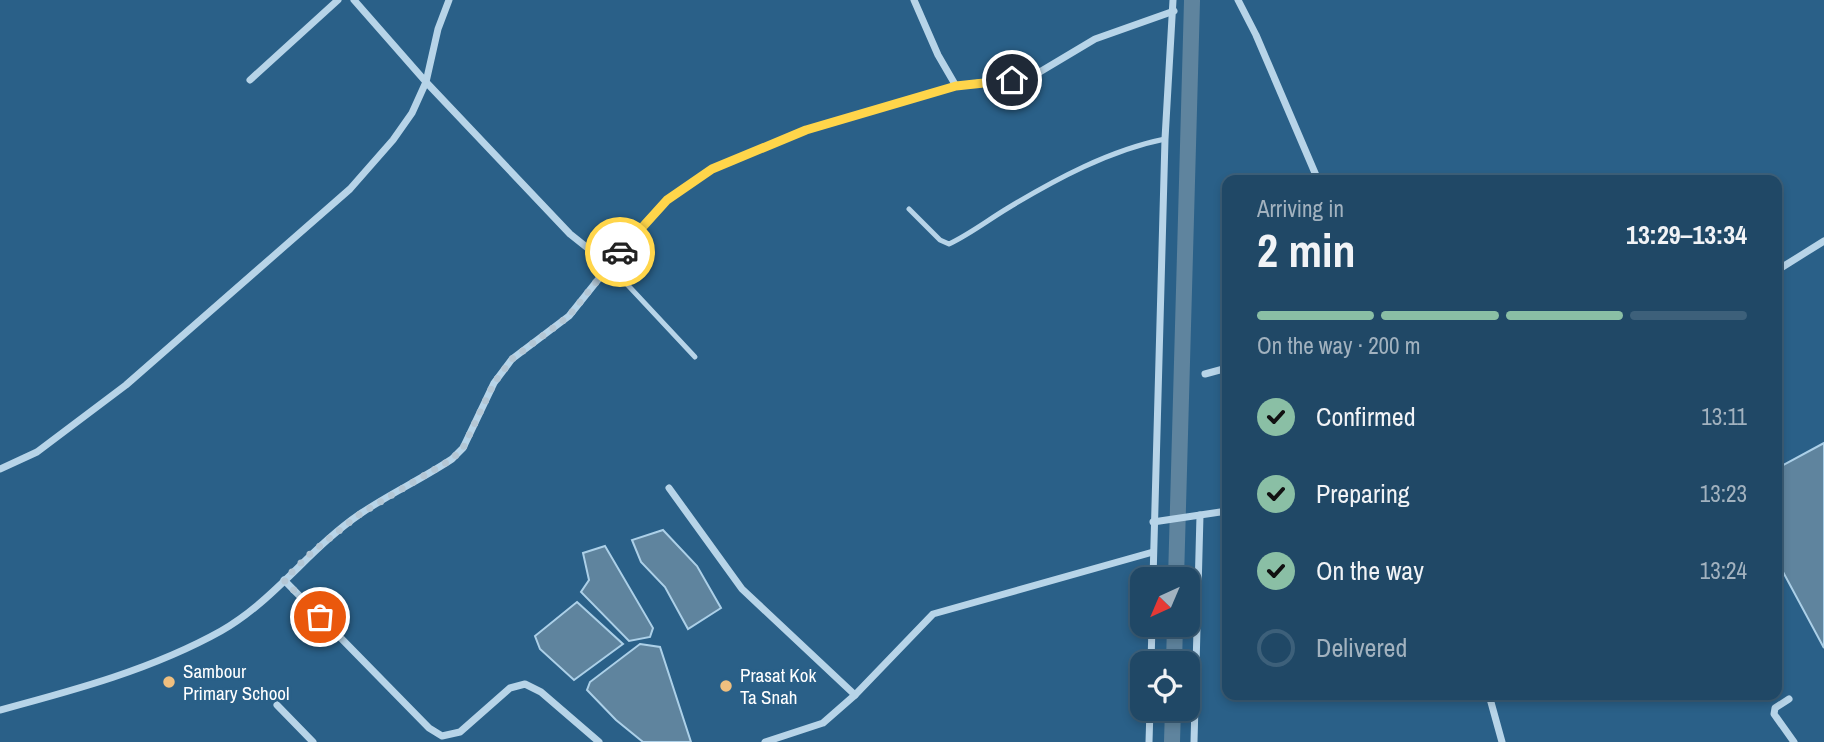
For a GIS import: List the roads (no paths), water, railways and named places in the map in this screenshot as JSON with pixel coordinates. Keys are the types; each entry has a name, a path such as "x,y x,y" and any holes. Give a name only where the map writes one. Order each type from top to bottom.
{"street":[{"path":"250,80 338,0"},
{"path":"354,0 426,82 570,234 609,265"},
{"path":"0,468 37,452 126,385 350,189 393,140 412,113 426,82 438,29 449,0"},
{"path":"914,0 938,55 956,86"},
{"path":"1153,567 1165,139 1173,0"},
{"path":"1238,0 1256,35 1316,175"},
{"path":"0,710 168,658 223,630 271,594 311,553 360,514 452,459 463,448 494,383 512,359 569,316 609,265 667,200 712,169 806,130 956,86 1033,76 1095,39 1174,11"},
{"path":"1782,267 1824,241"},
{"path":"1205,374 1222,369"},
{"path":"669,488 742,589 855,695"},
{"path":"1153,522 1222,512"},
{"path":"1194,742 1200,515"},
{"path":"765,742 823,723 855,695 933,614 1153,552"},
{"path":"284,580 429,728 442,736"},
{"path":"436,742 442,736 460,733 510,688 524,684 541,692 599,742"},
{"path":"1788,699 1775,708 1774,714 1794,742"},
{"path":"1490,700 1502,742"},
{"path":"277,705 313,742"},
{"path":"1149,742 1150,721"}],"lane":[{"path":"909,209 940,240 948,244 1085,166 1140,144 1165,139"},
{"path":"609,265 695,357"}],"water":[{"path":"1824,443 1824,648 1782,570 1782,466"},
{"path":"663,530 697,566 721,608 688,629 665,587 641,562 632,540"},
{"path":"605,546 653,628 650,637 629,641 581,592 589,580 583,553"},
{"path":"577,602 623,644 574,680 540,649 535,636"},
{"path":"640,644 660,647 691,742 643,742 616,720 587,690 590,682"}],"waterway":[{"path":"1176,567 1192,1"},
{"path":"1174,651 1175,637"},
{"path":"1172,742 1173,721"}],"place":[{"name":"Sambour Primary School","path":"169,682"},
{"name":"Prasat Kok Ta Snah","path":"726,686"}]}
